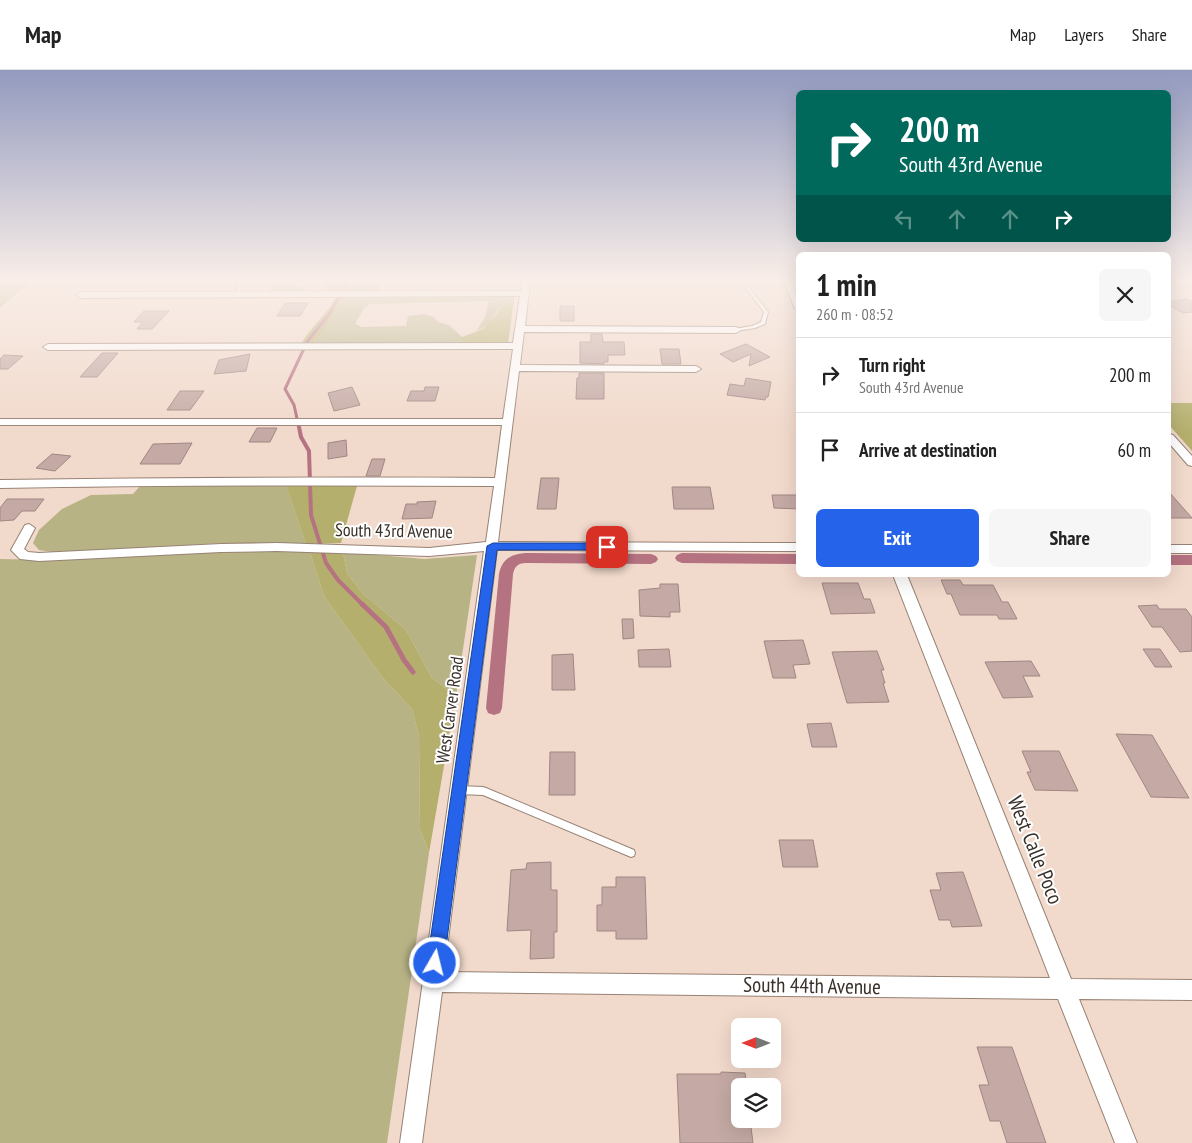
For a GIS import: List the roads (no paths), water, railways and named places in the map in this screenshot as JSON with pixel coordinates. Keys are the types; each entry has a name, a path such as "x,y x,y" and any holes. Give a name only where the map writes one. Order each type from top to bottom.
{"street":[{"name":"West Carver Road","path":"411,1143 493,546 499,482 520,332"},
{"path":"48,347 518,346"},
{"path":"515,368 696,369"},
{"path":"0,422 508,422"},
{"path":"1171,440 1192,463"},
{"path":"0,484 209,481 277,484 310,481 499,482"},
{"name":"South 43rd Avenue","path":"28,528 17,550 25,556 39,557 221,548 320,547 429,552 493,546 796,547"},
{"path":"1171,549 1192,549"},
{"name":"West Calle Poco","path":"901,577 1066,988 1126,1143"},
{"name":"South 44th Avenue","path":"433,982 1192,990"}],"lane":[{"path":"459,790 483,791 631,853"}],"waterway":[{"path":"298,423 294,405 285,389 307,342 315,332"},
{"path":"298,422 301,437 309,451 311,515 326,563 338,580 362,604"},
{"path":"494,708 506,574 513,561 524,558 651,559"},
{"path":"682,558 796,559"},
{"path":"1171,560 1192,560"},
{"path":"362,604 386,627 404,660 413,672"}]}
